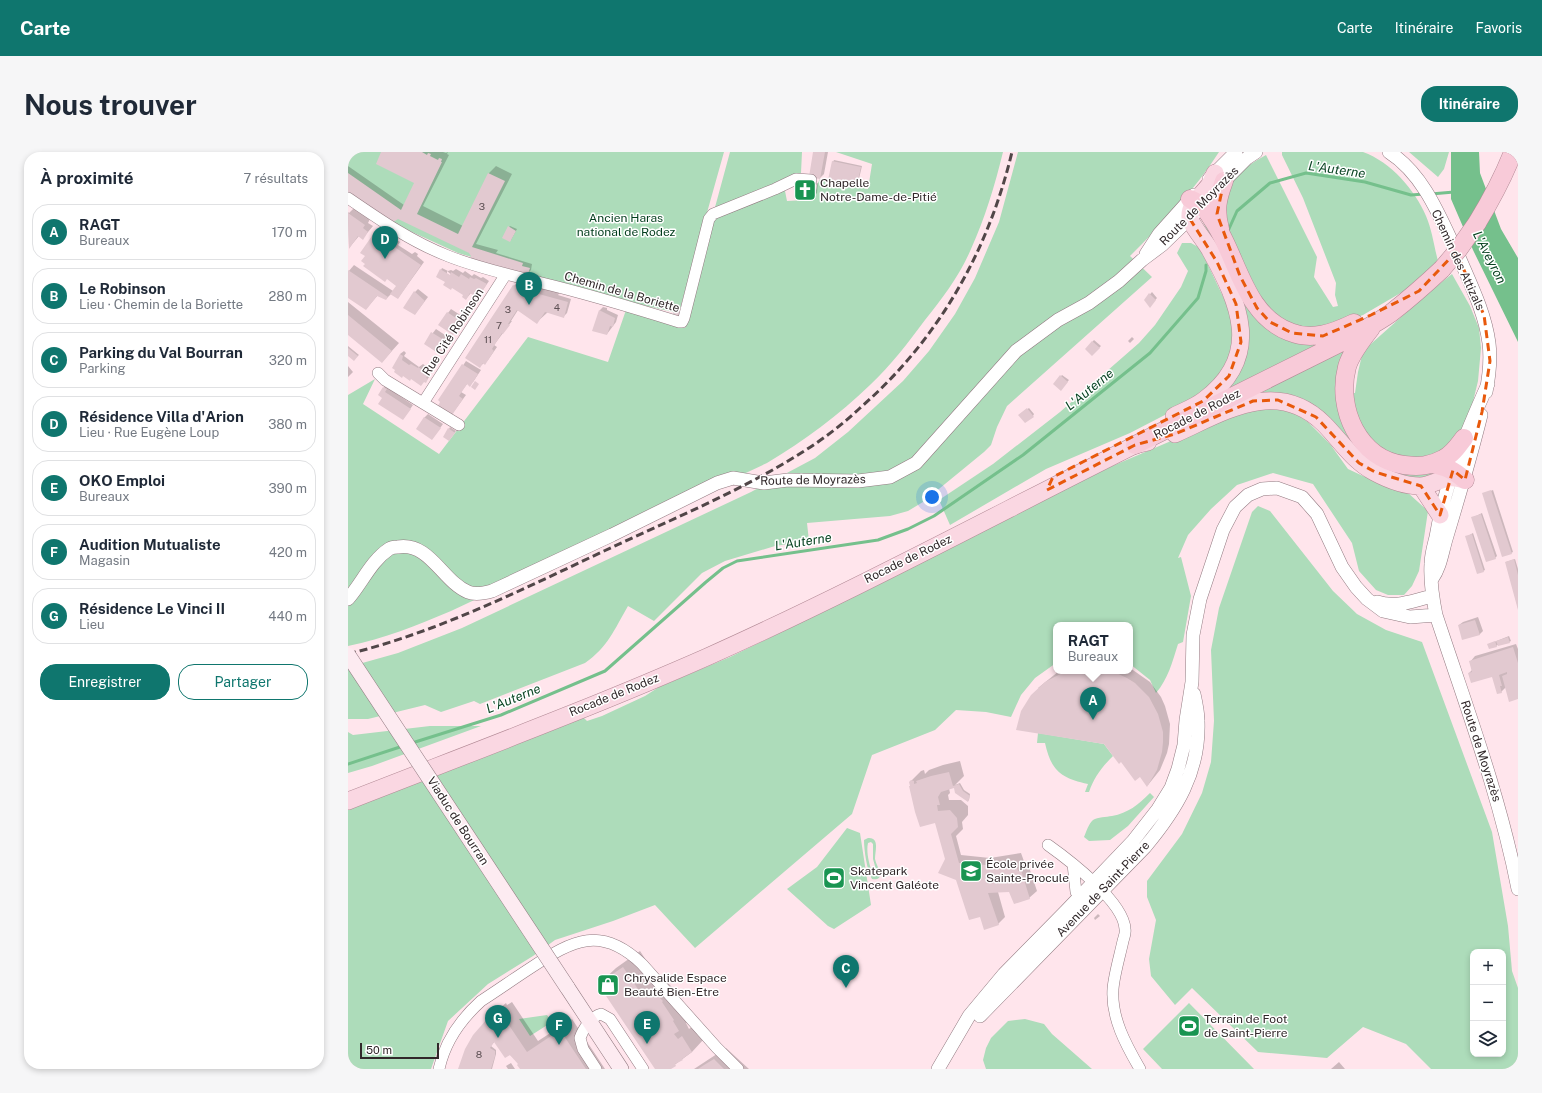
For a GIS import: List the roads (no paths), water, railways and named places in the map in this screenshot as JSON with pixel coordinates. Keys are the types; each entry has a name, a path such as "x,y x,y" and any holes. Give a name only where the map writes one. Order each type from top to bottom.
{"highway":[{"name":"Rocade de Rodez","path":"1135,445 1346,340 1374,324 1419,291 1458,250 1492,199 1506,172 1513,152"},
{"path":"1219,177 1217,214 1222,233 1240,276 1257,308 1270,322 1281,329 1309,337 1323,336 1371,315 1398,299 1419,291"},
{"path":"1196,201 1222,233"},
{"path":"1374,324 1355,351 1347,367 1344,389 1346,410 1354,431 1368,448 1380,458 1399,465 1419,467 1432,464 1448,455 1464,438"},
{"path":"1432,464 1446,467 1456,476"}],"main road":[{"path":"1047,490 1053,477 1203,401 1222,385 1235,366 1241,342 1236,304 1217,262 1190,219 1190,210 1196,201 1211,183 1219,177"},
{"path":"1135,445 1175,434 1253,401 1278,400 1306,410 1316,417 1359,463 1374,472 1401,482 1421,486 1456,476"},
{"name":"Rocade de Rodez","path":"348,801 625,692 706,657 825,600 1135,445"},
{"path":"1421,486 1440,515"},
{"name":"Viaduc de Bourran","path":"348,655 621,1069"}],"street":[{"name":"Route de Moyrazès","path":"1219,177 1236,152"},
{"name":"Route de Moyrazès","path":"1219,177 1256,152"},
{"name":"Chemin des Attizals","path":"1388,152 1409,169 1426,192 1438,213 1484,315 1490,344 1488,384 1482,412 1440,515 1430,564 1432,596 1436,615"},
{"name":"Chemin de la Boriette","path":"506,274 549,284 682,322 709,219 713,214 796,179 811,180"},
{"path":"348,198 389,226 425,246 448,256 506,274"},
{"name":"Route de Moyrazès","path":"1142,260 1159,234 1196,201"},
{"name":"Route de Moyrazès","path":"348,599 378,558 391,548 402,546 412,547 423,552 455,583 468,593 481,593 492,591 512,582 717,483 733,478 764,483 788,480 858,481 890,477 916,463 1016,351 1058,320 1095,299 1119,281 1190,219"},
{"name":"Rue Cité Robinson","path":"423,403 506,274"},
{"path":"378,373 385,380 459,426"},
{"name":"Chemin des Attizals","path":"1432,579 1438,570 1444,545 1464,438 1488,384"},
{"name":"Avenue de Saint-Pierre","path":"949,1069 968,1034 984,1010 1098,887 1158,809 1170,788 1178,769 1184,745 1192,682 1193,634 1200,599 1223,530 1235,507 1248,494 1262,488 1277,488 1302,497 1317,514 1342,567 1356,587 1368,599 1383,611 1410,617 1436,615"},
{"name":"Avenue de Saint-Pierre","path":"1368,599 1386,605 1408,603 1432,596"},
{"name":"Route de Moyrazès","path":"1436,615 1494,792 1511,853 1518,890"},
{"path":"1048,845 1073,864 1098,887 1120,913 1125,929 1113,989 1116,1013 1124,1041 1140,1069"},
{"path":"1073,864 1076,892 1085,900"},
{"name":"Avenue de Saint-Pierre","path":"938,1069 969,1016 1004,974 1085,900"},
{"path":"439,1069 441,1059 456,1028 470,1011 481,1001 559,949 582,941 597,940 610,943 633,955 717,1048 738,1069"},
{"path":"596,1069 580,1044 582,1034 590,1022 598,1014 606,1015 610,1019 643,1069"}],"water":[{"name":"L'Aveyron","path":"1451,152 1479,152 1480,173 1501,229 1518,258 1518,342 1473,250 1451,199"}],"waterway":[{"name":"L'Auterne","path":"1228,231 1237,211 1270,183 1306,173 1365,182 1411,195 1424,194"},
{"name":"L'Auterne","path":"1431,194 1454,192"},
{"name":"L'Auterne","path":"412,743 501,715 605,671 706,582 723,568 737,561 878,540 908,529 934,516 1023,455 1150,353 1198,298 1206,271 1206,265"},
{"name":"L'Auterne","path":"348,764 403,746"}],"railway":[{"path":"348,654 381,645 447,622 510,595 729,493 777,467 832,432 888,382 936,323 956,292 974,259 989,225 1002,189 1012,152"}],"place":[{"name":"Chapelle Notre-Dame-de-Pitié","path":"805,190"},
{"name":"Résidence Villa d'Arion","path":"385,259"},
{"name":"Le Robinson","path":"529,305"},
{"name":"RAGT","path":"1093,720"},
{"name":"École privée Sainte-Procule","path":"971,871"},
{"name":"Skatepark Vincent Galéote","path":"834,878"},
{"name":"Chrysalide Espace Beauté Bien-Etre","path":"608,985"},
{"name":"Parking du Val Bourran","path":"846,988"},
{"name":"Terrain de Foot de Saint-Pierre","path":"1189,1026"},
{"name":"Résidence Le Vinci II","path":"498,1038"},
{"name":"OKO Emploi","path":"647,1044"},
{"name":"Audition Mutualiste","path":"559,1045"}],"park label":[{"name":"Ancien Haras national de Rodez","path":"626,225"}]}
